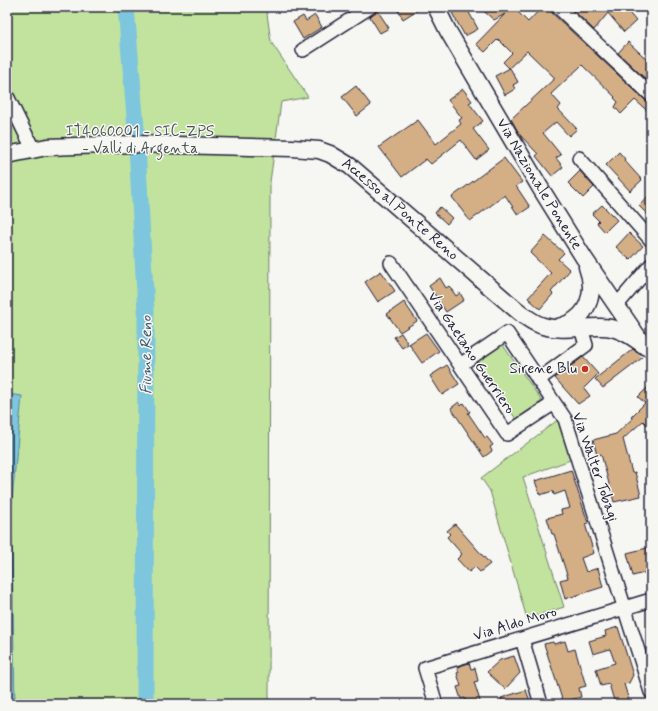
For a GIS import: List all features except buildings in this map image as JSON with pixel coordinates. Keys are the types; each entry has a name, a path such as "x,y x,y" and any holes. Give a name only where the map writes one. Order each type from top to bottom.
{"main road":[{"name":"Via Nazionale Ponente","path":"436,7 452,38 537,183 584,258 648,352"},
{"name":"Accesso al Ponte Reno","path":"7,155 34,149 62,146 152,144 305,148 319,150 340,159 350,166 505,300 541,326 558,329 598,327 613,329 625,333 648,352"},
{"path":"583,312 587,306 591,292 589,272 584,258"},
{"path":"552,328 570,323 583,312 598,304 616,304 608,318 598,327"}],"street":[{"path":"303,50 370,7"},
{"path":"558,7 651,95"},
{"path":"7,96 34,149"},
{"path":"579,158 651,240"},
{"name":"Via Gaetano Guerriero","path":"391,262 507,434 554,403"},
{"path":"616,304 651,265"},
{"path":"538,380 586,345 581,328"},
{"name":"Via Walter Tobagi","path":"460,365 507,333 565,419 651,692"},
{"name":"Via Aldo Moro","path":"436,704 425,668 651,600"},
{"path":"522,639 541,704"}],"green space":[{"name":"IT4060001 - SIC-ZPS - Valli di Argenta","path":"7,7 266,7 271,42 308,97 281,102 270,182 269,704 7,704"},
{"path":"502,344 542,401 516,419 476,362"},
{"path":"559,419 573,459 523,477 564,607 527,619 490,491 481,478"}],"water":[{"path":"7,394 22,396 11,510 15,704 7,704"}],"waterway":[{"name":"Fiume Reno","path":"126,7 136,128 146,311 145,704"}],"place":[{"name":"Sirene Blu","path":"585,369"}]}
